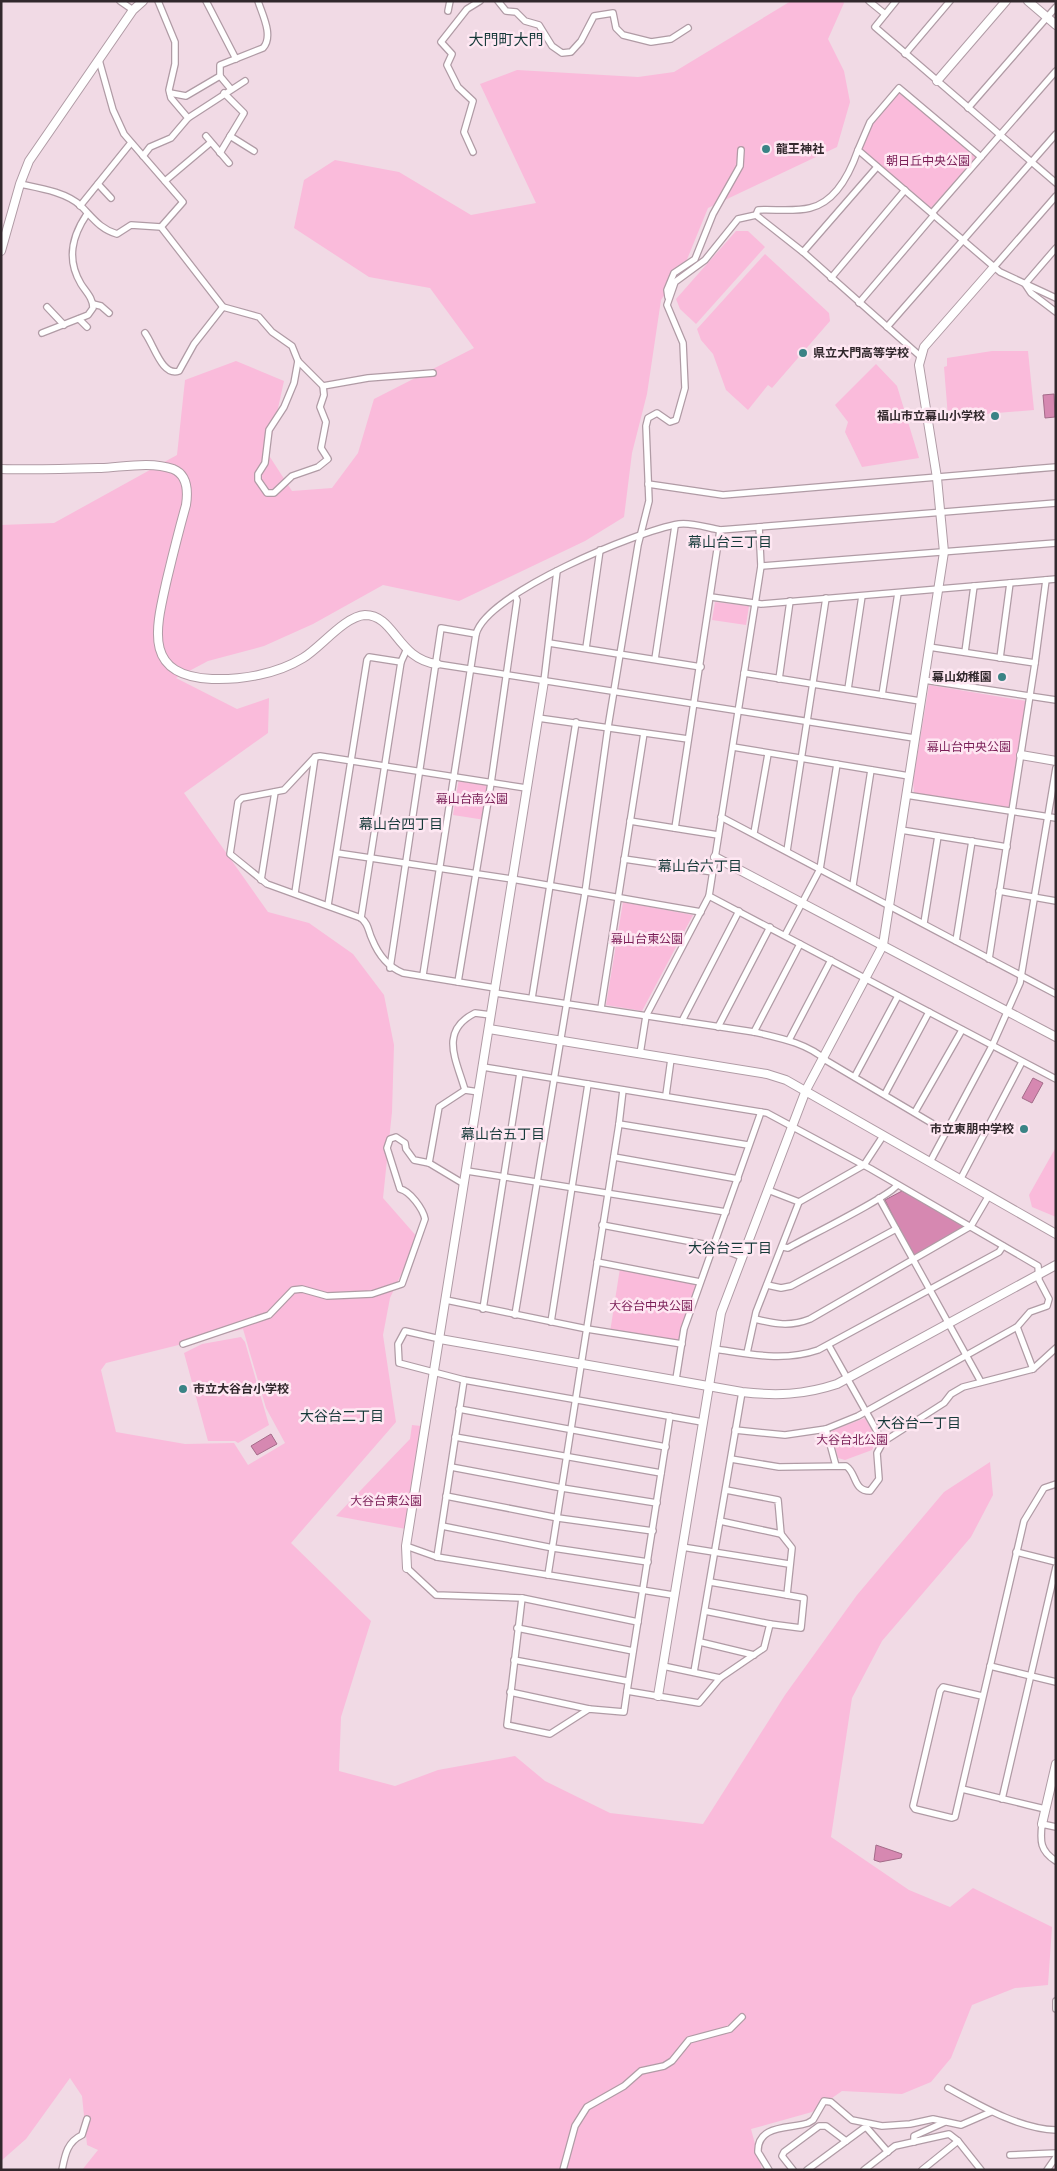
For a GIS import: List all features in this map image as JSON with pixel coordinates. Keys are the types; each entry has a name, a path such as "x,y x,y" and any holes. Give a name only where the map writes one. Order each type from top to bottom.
{"street":[{"path":"120,1 133,10"},
{"path":"1,250 4,226 29,161 49,129 133,10 143,1"},
{"path":"158,1 175,42 175,64 170,94 175,104 188,118"},
{"path":"206,1 236,59"},
{"path":"230,88 220,76 220,65 263,48 266,45 267,31 258,1"},
{"path":"448,11 450,1"},
{"path":"473,152 464,132 473,101 458,87 448,65 452,54 441,42 467,9 480,1"},
{"path":"498,1 506,11 516,12 525,21 539,25 552,46 562,53 571,52 581,41 594,16 613,13 616,28 623,35 651,42 672,39 688,28"},
{"path":"869,1 885,14"},
{"path":"896,1 875,27 1056,183"},
{"path":"905,54 950,1"},
{"path":"937,81 1006,1"},
{"path":"1028,1 1056,25"},
{"path":"968,108 1056,7"},
{"path":"99,60 113,110 130,144 143,156 183,202 161,227"},
{"path":"859,303 1056,71"},
{"path":"170,94 186,96 220,76"},
{"path":"143,156 150,148 172,138 188,118 210,106 230,88 245,81"},
{"path":"668,301 676,282 705,260 738,220 756,215 758,210 808,208 822,204 850,173 870,122 899,88 981,158"},
{"path":"220,153 244,112 224,93"},
{"path":"887,327 1056,134"},
{"path":"206,136 229,163"},
{"path":"230,136 254,151"},
{"path":"165,181 210,143"},
{"path":"80,206 130,144"},
{"path":"515,1315 538,1181 565,1003 585,893 608,727 639,537 649,501 646,426 648,418 656,413 670,422 676,420 685,388 683,343 669,314 667,290 674,273 695,259 713,214 740,166 741,150"},
{"path":"858,150 994,267 1056,298"},
{"path":"803,252 878,167"},
{"path":"20,184 51,191 80,206 101,228 117,234 132,225 161,227 223,307 259,317 272,332 292,346 298,362 323,386 324,395 320,407 326,422 321,448 328,459 318,467 292,476 274,493 267,493 258,480 258,474 265,463 269,430 284,407 294,383 298,362"},
{"path":"98,184 111,198"},
{"path":"831,278 905,190"},
{"path":"658,1696 721,1313 806,1090 883,946 944,552 937,478 919,365 920,356 924,347 1056,196"},
{"path":"87,214 74,234 71,251 76,275 93,304 101,306 109,313"},
{"path":"756,215 803,252 920,356"},
{"path":"1025,284 1056,248"},
{"path":"1025,284 1031,292 1056,312"},
{"path":"42,333 88,315 93,304"},
{"path":"145,333 153,344 163,366 169,372 180,371 194,344 223,307"},
{"path":"47,308 64,325"},
{"path":"79,318 87,327"},
{"path":"323,386 368,378 433,373"},
{"path":"1,469 48,470 151,465 174,469 182,476 188,491 186,505 157,622 160,651 170,665 186,676 221,679 272,671 305,657 344,625 357,616 364,615 378,618 386,623 406,651 416,658 437,664 614,693 914,738"},
{"path":"648,484 723,495 1056,467"},
{"path":"423,975 476,634 479,623 515,596 557,571 600,550 680,524 720,530 759,528 1056,504"},
{"path":"656,659 674,526"},
{"path":"640,1054 646,1016 710,896 755,604 760,566 759,528"},
{"path":"675,828 701,667 720,530"},
{"path":"760,566 1056,543"},
{"path":"586,648 600,550"},
{"path":"557,571 559,575 544,681 406,1546 407,1568 436,1595 522,1598 638,1622"},
{"path":"711,597 755,604 1056,579"},
{"path":"989,959 1030,697 1046,580"},
{"path":"1000,658 1010,583"},
{"path":"965,652 974,586"},
{"path":"882,695 898,593"},
{"path":"458,982 474,875 491,783 517,600 515,596"},
{"path":"848,689 862,596"},
{"path":"787,851 826,598"},
{"path":"779,679 790,601"},
{"path":"390,968 441,628 476,634"},
{"path":"549,643 701,667"},
{"path":"929,647 1035,663"},
{"path":"361,918 401,662 406,651"},
{"path":"328,905 367,660 369,657 401,662"},
{"path":"744,673 920,701"},
{"path":"924,680 1056,700"},
{"path":"538,718 688,739"},
{"path":"532,998 576,722"},
{"path":"601,1008 620,898 624,859 644,732"},
{"path":"733,747 909,776"},
{"path":"754,834 768,754"},
{"path":"1021,755 1056,761"},
{"path":"526,788 320,756 315,757 288,787 275,792 242,798 238,802 230,854 261,880 361,918 366,922 372,940 390,968 403,973 423,975 532,998 754,1032 789,1040 855,1076 945,1131"},
{"path":"295,893 315,757"},
{"path":"785,936 820,869 837,764"},
{"path":"930,1162 992,1046 1022,976 1056,768"},
{"path":"853,885 871,770"},
{"path":"261,880 275,792"},
{"path":"906,796 1056,818"},
{"path":"721,817 853,885 1056,994"},
{"path":"630,821 718,835"},
{"path":"900,830 1007,847"},
{"path":"924,924 938,836"},
{"path":"956,941 972,841"},
{"path":"337,853 440,870 512,879 585,893 696,909 701,912"},
{"path":"715,857 1056,1037"},
{"path":"624,859 713,872"},
{"path":"999,892 1056,901"},
{"path":"710,896 1056,1079"},
{"path":"682,1021 739,911"},
{"path":"718,1027 770,927"},
{"path":"754,1032 800,944"},
{"path":"789,1040 831,960"},
{"path":"855,1076 898,996"},
{"path":"885,1094 929,1012"},
{"path":"465,1090 452,1041 455,1029 475,1013 491,1015"},
{"path":"489,1029 671,1060 767,1074 786,1080 988,1197 1056,1234"},
{"path":"915,1112 962,1030"},
{"path":"666,1095 671,1060"},
{"path":"960,1180 1022,1062"},
{"path":"483,1067 623,1090 666,1095 761,1112 792,1125 864,1165 1038,1266 1039,1280 1049,1299 1047,1306 1030,1312 1017,1327 865,1412 826,1429 786,1435 735,1430"},
{"path":"483,1308 520,1073"},
{"path":"551,1322 588,1084"},
{"path":"429,1163 439,1107 465,1090 479,1092"},
{"path":"548,1575 602,1225 620,1124 623,1090"},
{"path":"676,1379 684,1329 761,1112"},
{"path":"620,1124 748,1145"},
{"path":"747,1354 755,1319 799,1202 864,1165 882,1136"},
{"path":"183,1344 269,1315 293,1290 302,1288 327,1296 372,1294 400,1286 405,1279 424,1216 405,1190 400,1189 387,1148 388,1141 393,1137 401,1140 414,1160 429,1163 464,1184"},
{"path":"614,1157 738,1180"},
{"path":"467,1171 726,1212"},
{"path":"783,1247 788,1248 895,1189 897,1185"},
{"path":"768,1190 799,1202"},
{"path":"755,1319 781,1325 796,1324 810,1319 971,1226 988,1197"},
{"path":"879,1198 981,1382"},
{"path":"602,1225 714,1246 742,1257"},
{"path":"767,1285 782,1288 791,1286 896,1229"},
{"path":"715,1349 777,1358 794,1357 828,1346 999,1252 1003,1246"},
{"path":"597,1262 700,1282"},
{"path":"702,1422 464,1380 399,1363 398,1344 405,1331 581,1365 676,1379 742,1392 786,1396 815,1392 847,1379 1038,1273 1056,1265"},
{"path":"446,1300 587,1329 682,1344"},
{"path":"1017,1327 1033,1369"},
{"path":"828,1346 883,1442"},
{"path":"731,1459 779,1467 846,1466 850,1468 858,1486 861,1489 870,1491 879,1479 877,1453 883,1442 944,1403 954,1392 981,1382 1033,1369 1056,1348"},
{"path":"437,1557 464,1380"},
{"path":"694,1672 742,1392"},
{"path":"459,1409 571,1428 666,1447"},
{"path":"510,1692 589,1709 624,1712 627,1681 648,1562 670,1416"},
{"path":"826,1429 836,1466"},
{"path":"455,1437 661,1473"},
{"path":"450,1467 657,1503"},
{"path":"982,1696 943,1687 940,1691 913,1806 915,1809 952,1818 955,1817 1024,1520 1044,1488 1056,1484"},
{"path":"726,1490 778,1500 781,1534 792,1548 787,1595"},
{"path":"446,1496 558,1518 653,1531"},
{"path":"720,1521 781,1534"},
{"path":"442,1526 553,1548 648,1562"},
{"path":"406,1546 437,1557 674,1595"},
{"path":"682,1547 789,1564"},
{"path":"1016,1552 1056,1562"},
{"path":"1002,1798 1056,1567"},
{"path":"705,1611 801,1628 804,1598 710,1582"},
{"path":"522,1598 517,1628 508,1725 550,1734 589,1709"},
{"path":"627,1691 700,1703 720,1678 764,1648 770,1624"},
{"path":"517,1628 633,1651"},
{"path":"700,1642 754,1655"},
{"path":"514,1660 627,1681"},
{"path":"664,1666 720,1678"},
{"path":"990,1666 1056,1682"},
{"path":"1056,1764 1042,1824 1041,1846 1047,1855 1056,1861"},
{"path":"962,1789 1045,1810"},
{"path":"1042,1824 1056,1827"},
{"path":"1056,2001 1056,2009"},
{"path":"563,2170 575,2126 587,2107 624,2086 641,2071 664,2066 672,2061 689,2040 730,2028 742,2017"},
{"path":"948,2088 991,2112 1056,2130"},
{"path":"769,2170 758,2152 761,2139 769,2131 808,2123 813,2120 824,2101 831,2102 847,2117 862,2123 882,2126 910,2124 933,2119 961,2125 991,2112"},
{"path":"62,2170 67,2150 73,2139 82,2135 87,2119"},
{"path":"914,2142 914,2136 945,2122"},
{"path":"793,2170 782,2156 784,2152 819,2126 826,2126 846,2140"},
{"path":"807,2170 864,2128 867,2128 888,2152"},
{"path":"864,2170 895,2146 949,2134 958,2141 980,2169"},
{"path":"922,2170 958,2141"},
{"path":"1010,2155 1056,2153"},
{"path":"1047,2170 1056,2157"}],"green space":[{"path":"791,1 843,1 844,3 828,39 844,71 850,102 837,147 708,208 686,262 661,300 647,394 632,453 624,517 585,541 459,601 383,585 313,624 264,646 208,661 176,678 237,709 269,698 268,733 184,793 268,912 309,923 353,954 384,995 394,1045 392,1112 383,1198 418,1238 390,1298 383,1335 396,1422 291,1543 371,1621 341,1717 339,1771 395,1786 438,1770 515,1756 545,1781 610,1813 703,1824 785,1695 857,1595 944,1492 990,1462 993,1495 971,1537 882,1641 852,1698 831,1837 909,1890 950,1907 973,1888 1052,1927 1048,1985 1015,1988 972,2005 951,2058 931,2082 902,2094 842,2091 812,2112 751,2129 762,2170 82,2170 98,2150 87,2145 82,2096 70,2078 26,2139 1,2161 1,525 54,523 177,455 185,380 236,361 284,381 268,454 292,491 332,488 358,453 374,399 474,348 430,288 369,277 294,228 304,180 335,160 399,172 471,215 536,203 480,84 517,70 638,77 674,72","holes":["243,1329 266,1408 285,1443 248,1465 234,1443 185,1444 116,1432 101,1370 106,1363"]},
{"name":"朝日丘中央公園","path":"899,92 977,157 930,209 862,149 873,122"},
{"path":"736,231 748,231 765,247 696,324 680,309 676,299"},
{"path":"765,254 829,313 830,321 772,388 768,385 748,410 726,390 713,354 701,340 697,329"},
{"path":"992,351 1028,351 1034,410 948,417 944,367 947,366 947,358"},
{"path":"876,364 897,386 919,458 862,467 845,432 848,422 835,405"},
{"path":"715,602 749,606 746,625 712,620"},
{"name":"幕山台中央公園","path":"929,685 1026,701 1010,807 1008,809 914,793 913,781"},
{"name":"幕山台南公園","path":"459,778 491,783 485,820 453,815"},
{"name":"幕山台東公園","path":"623,902 693,915 642,1011 606,1005"},
{"path":"1056,1147 1056,1217 1032,1207 1029,1195"},
{"name":"大谷台中央公園","path":"620,1268 699,1283 681,1343 610,1332"},
{"path":"241,1337 245,1342 269,1425 238,1443 235,1441 208,1441 184,1353 202,1344"},
{"name":"大谷台北公園","path":"865,1418 877,1440 872,1450 845,1460 838,1458 831,1431"},
{"name":"大谷台東公園","path":"412,1425 421,1426 406,1529 336,1516 410,1439"}],"shaded area":[{"path":"1054,394 1055,417 1045,418 1043,395"},
{"path":"1033,1078 1043,1083 1032,1103 1022,1098"},
{"path":"902,1191 967,1226 913,1257 885,1200"},
{"path":"271,1434 277,1444 257,1455 251,1446"},
{"path":"876,1845 902,1854 901,1858 880,1862 874,1860"}],"place":[{"name":"龍王神社","path":"766,149"},
{"name":"県立大門高等学校","path":"803,353"},
{"name":"福山市立幕山小学校","path":"995,416"},
{"name":"幕山幼稚園","path":"1002,677"},
{"name":"市立東朋中学校","path":"1024,1129"},
{"name":"市立大谷台小学校","path":"183,1389"}],"district":[{"name":"大門町大門","path":"506,40"},
{"name":"幕山台三丁目","path":"730,542"},
{"name":"幕山台四丁目","path":"401,824"},
{"name":"幕山台六丁目","path":"700,866"},
{"name":"幕山台五丁目","path":"503,1134"},
{"name":"大谷台三丁目","path":"730,1248"},
{"name":"大谷台二丁目","path":"342,1416"},
{"name":"大谷台一丁目","path":"919,1423"}]}
